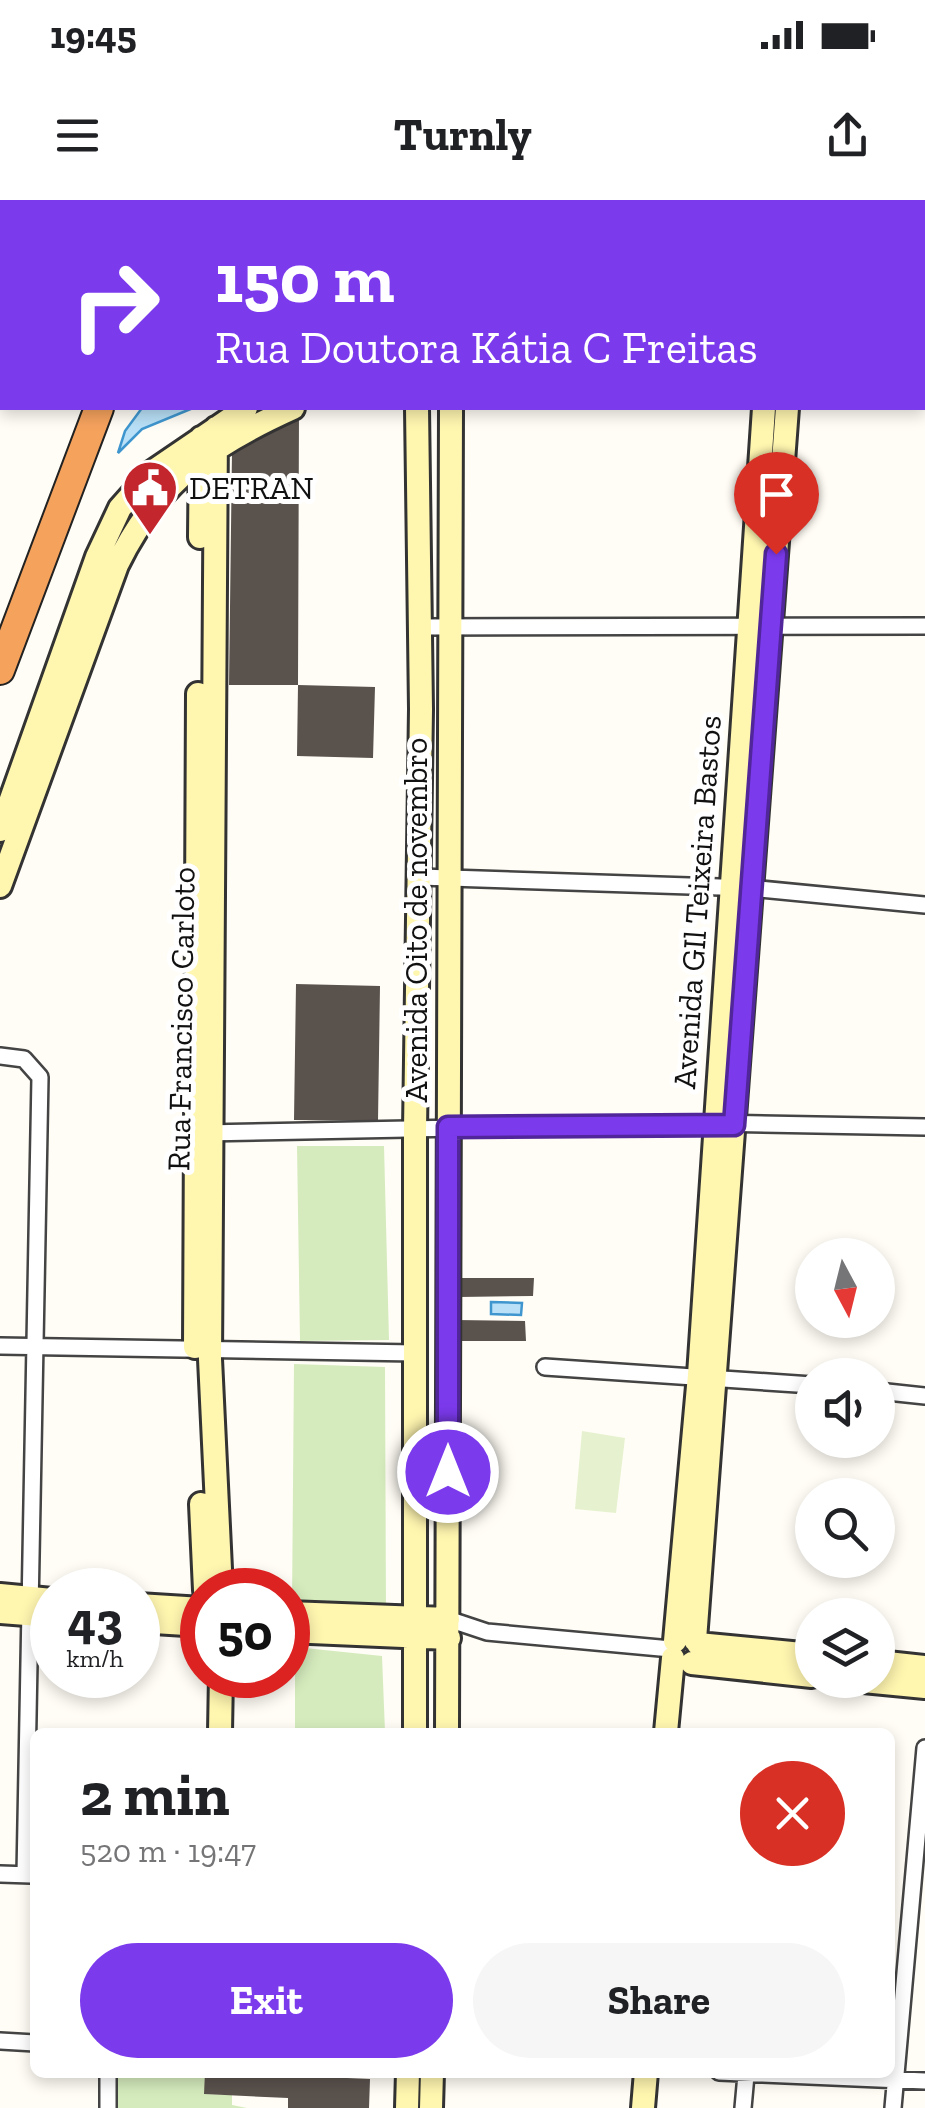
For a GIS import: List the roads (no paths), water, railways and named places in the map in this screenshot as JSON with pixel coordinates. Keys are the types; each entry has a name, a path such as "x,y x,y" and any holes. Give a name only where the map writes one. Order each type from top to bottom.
{"highway":[{"path":"0,670 98,410"}],"street":[{"path":"0,830 107,561 153,502 244,410"},
{"path":"209,443 288,410"},
{"name":"Avenida Oito de novembro","path":"415,1728 415,1130 421,709 417,410"},
{"name":"Avenida Oito de novembro","path":"447,1728 451,410"},
{"name":"Avenida GIl Teixeira Bastos","path":"760,627 764,410"},
{"name":"Avenida GIl Teixeira Bastos","path":"684,1651 760,627 788,410"},
{"name":"Rua Francisco Carloto","path":"205,1568 202,1353 209,443"},
{"path":"0,886 107,561"},
{"path":"421,627 925,626"},
{"path":"421,709 450,710"},
{"path":"420,877 740,888 925,905"},
{"path":"418,974 449,974"},
{"path":"0,1056 24,1059 40,1077 36,1347 41,1568"},
{"path":"204,1133 724,1124 925,1127"},
{"path":"415,1325 448,1324"},
{"path":"0,1346 202,1353 415,1353"},
{"name":"Rua Francisco Carloto","path":"202,1353 219,1568"},
{"path":"545,1367 795,1384"},
{"path":"895,1393 925,1396"},
{"path":"0,1595 30,1604"},
{"path":"0,1612 30,1608"},
{"path":"310,1616 416,1630"},
{"path":"310,1631 448,1629 684,1651 795,1654"},
{"path":"684,1651 795,1673"},
{"path":"667,1728 684,1651"},
{"path":"679,1728 684,1651"},
{"path":"895,1663 925,1666"},
{"path":"895,1685 925,1688"},
{"path":"37,1728 38,1698"},
{"path":"206,1698 206,1728"},
{"path":"220,1728 221,1698"},
{"path":"893,2108 925,1748"},
{"path":"0,1874 30,1875"},
{"path":"0,2041 30,2043"},
{"path":"108,2078 108,2108"},
{"path":"407,2108 408,2078"},
{"path":"430,2108 432,2078"},
{"path":"643,2108 646,2078"},
{"path":"743,2108 746,2078"},
{"path":"820,2078 925,2082"}],"water":[{"path":"141,410 188,410 142,429 118,453 125,431"},
{"path":"491,1302 522,1303 521,1315 491,1314"}],"place":[{"name":"DETRAN","path":"150,537"}]}
